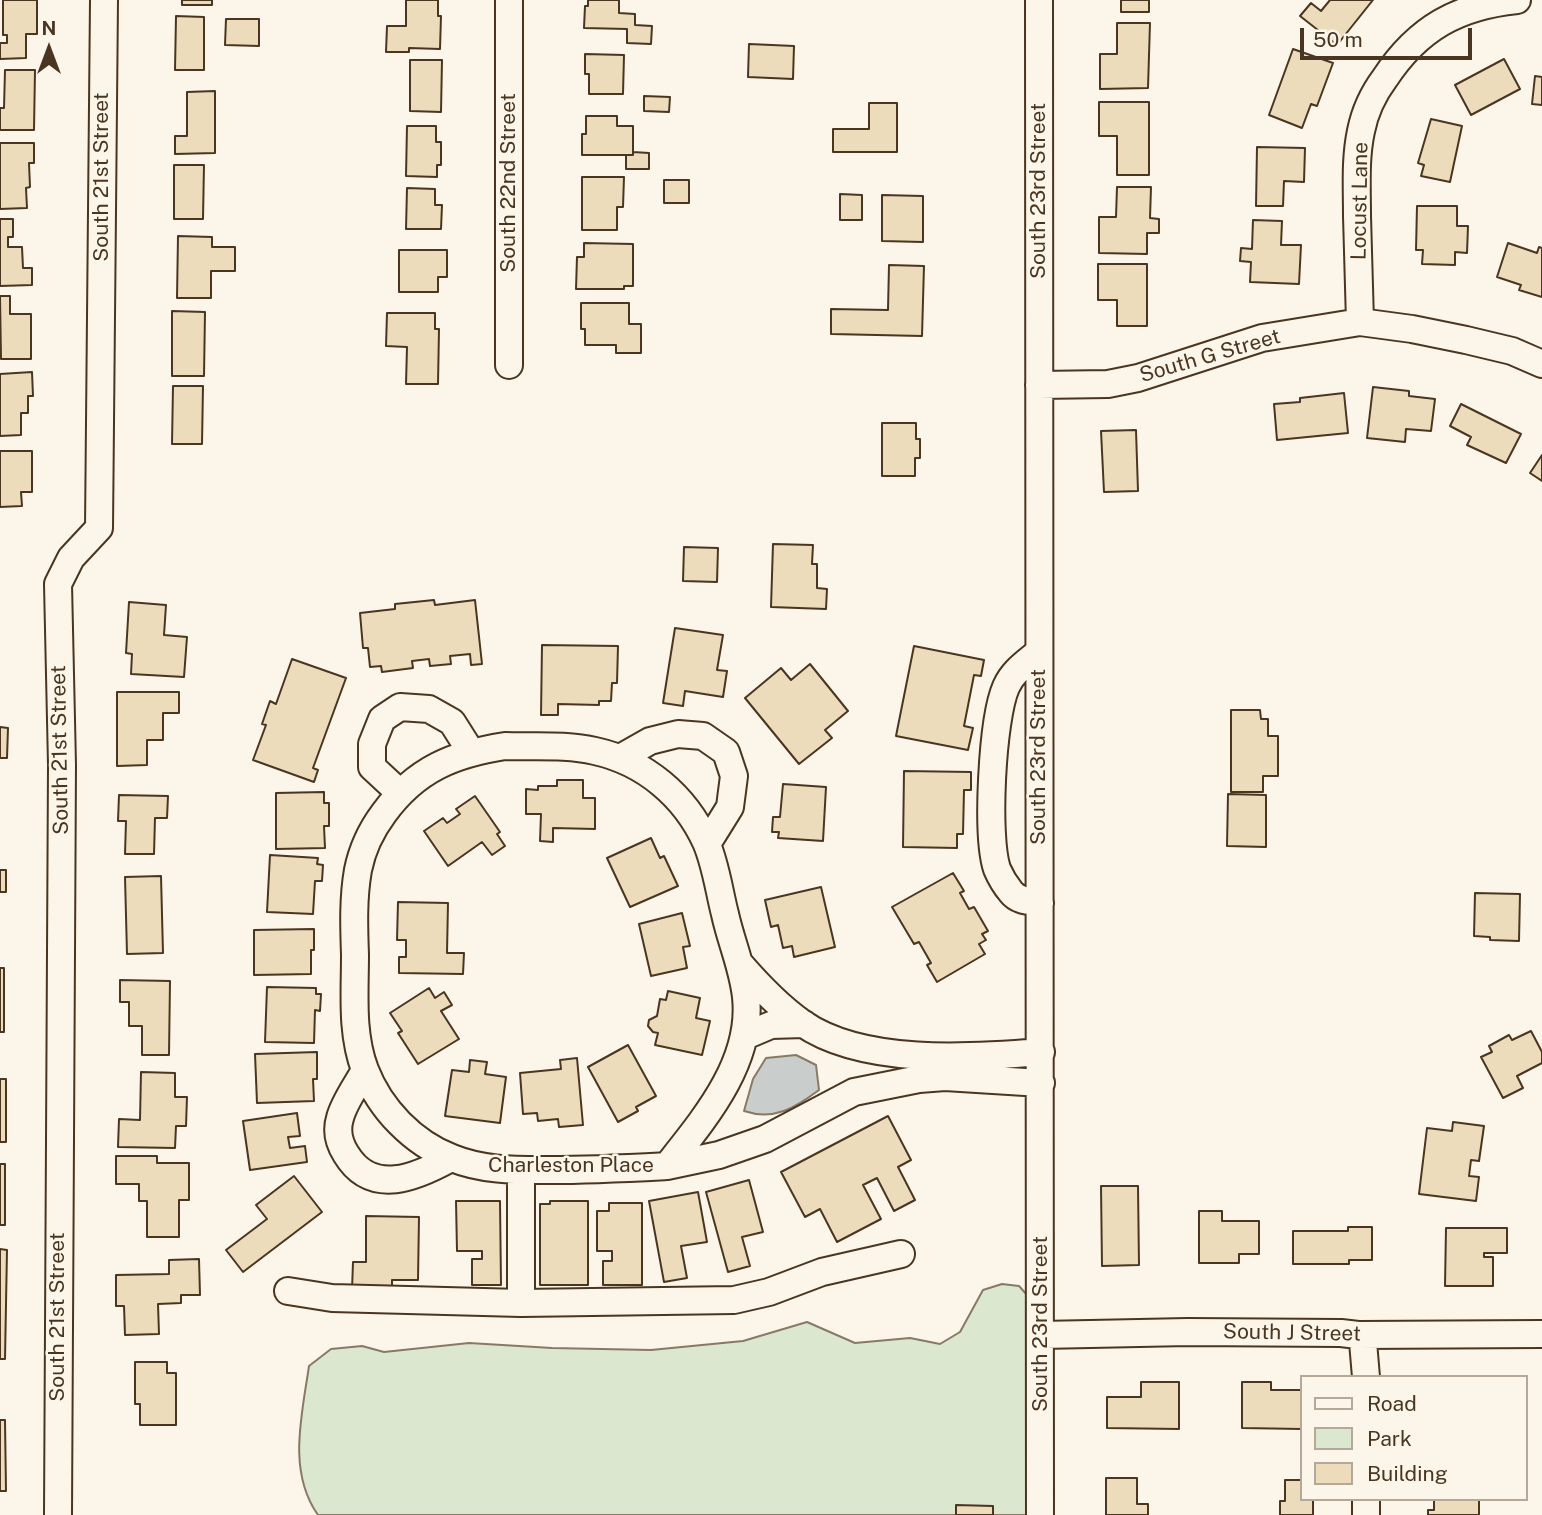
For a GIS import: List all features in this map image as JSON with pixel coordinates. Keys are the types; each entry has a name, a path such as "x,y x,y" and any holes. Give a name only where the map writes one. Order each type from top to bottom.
{"street":[{"name":"South 21st Street","path":"58,1515 62,765 58,584 71,558 99,528 104,0"},
{"name":"South 22nd Street","path":"509,0 509,365"},
{"name":"South 23rd Street","path":"1039,0 1040,1515"},
{"name":"Locust Lane","path":"1360,322 1356,160 1366,111 1374,92 1396,60 1432,27 1470,9 1517,0"},
{"name":"South G Street","path":"1039,385 1108,384 1138,378 1262,338 1360,322 1466,340 1512,351 1542,364"},
{"path":"1039,652 1016,670 1006,688 996,735 992,840 997,868 1011,892 1020,900 1040,903"},
{"path":"400,793 372,766 372,744 382,719 400,707 429,709 452,722 471,752"},
{"path":"620,758 650,741 678,734 704,736 726,752 734,776 730,807 707,844"},
{"name":"Charleston Place","path":"667,1166 711,1107 733,1070 745,1036 746,998 739,963 707,844 693,818 673,793 648,773 620,758 593,750 505,746 471,752 445,761 423,774 400,793 383,814 368,840 358,869 355,904 355,1023 365,1070 379,1097 398,1122 422,1142 451,1158 481,1167 521,1170 608,1170 667,1166 719,1155 765,1139 854,1092 919,1079 945,1077 1041,1083"},
{"name":"Charleston Place","path":"739,963 772,1000 804,1024 841,1043 878,1053 990,1056 1041,1052"},
{"path":"745,1036 771,1025 804,1024"},
{"path":"841,1043 850,1065 854,1092"},
{"path":"365,1070 340,1118 338,1142 352,1163 375,1179 398,1180 424,1173 451,1158"},
{"path":"521,1170 521,1303"},
{"path":"288,1291 332,1298 521,1303 734,1300 769,1292 822,1272 901,1254"},
{"name":"South J Street","path":"1041,1335 1208,1332 1358,1335 1542,1334"},
{"path":"1358,1335 1363,1342 1366,1375"}],"green space":[{"path":"1002,1284 1019,1286 1028,1296 1027,1515 318,1515 308,1498 299,1442 309,1366 331,1349 362,1346 384,1352 469,1343 651,1350 743,1341 807,1322 855,1343 910,1338 940,1344 960,1332 983,1290"}],"shaded area":[{"path":"796,1055 816,1065 819,1090 784,1111 755,1114 744,1111 753,1079 766,1058"}],"building":[{"path":"3,0 37,0 37,34 26,34 26,58 0,59 0,43 7,43 7,35 3,35"},
{"path":"182,0 212,0 212,5 182,5"},
{"path":"406,0 438,0 438,16 441,16 440,49 409,48 409,52 386,52 387,26 406,26"},
{"path":"588,0 619,0 619,13 635,14 635,25 652,26 651,44 627,43 627,29 584,28 585,6 588,6"},
{"path":"1121,0 1149,0 1149,12 1121,12"},
{"path":"1330,0 1373,0 1337,45 1300,16 1311,3 1321,11"},
{"path":"176,16 204,17 204,70 175,70"},
{"path":"226,19 259,19 259,46 225,45"},
{"path":"1117,23 1150,23 1148,88 1100,89 1100,54 1117,54"},
{"path":"749,44 794,46 793,79 748,77"},
{"path":"1293,49 1333,63 1317,106 1311,104 1302,128 1269,115"},
{"path":"585,54 624,55 623,94 589,94"},
{"path":"1504,59 1520,89 1471,115 1455,85"},
{"path":"410,60 442,60 441,112 410,111"},
{"path":"5,70 35,70 34,130 0,130 0,108 4,108"},
{"path":"1535,76 1542,77 1542,105 1532,104"},
{"path":"215,91 215,153 175,154 175,136 187,136 187,92"},
{"path":"644,96 670,97 669,112 644,111"},
{"path":"1099,102 1149,102 1149,175 1117,175 1117,136 1099,136"},
{"path":"869,103 897,103 897,152 833,152 833,129 869,129"},
{"path":"586,116 617,116 617,126 633,126 633,155 582,155 582,134 586,134"},
{"path":"1431,119 1462,126 1450,182 1421,176 1424,165 1418,163"},
{"path":"407,126 436,126 436,142 441,142 441,165 437,165 437,177 406,176"},
{"path":"0,143 34,143 34,163 29,163 30,187 26,188 27,208 0,209"},
{"path":"1257,147 1305,148 1304,182 1284,181 1283,206 1256,206"},
{"path":"633,152 649,153 649,169 626,169 626,155 633,155"},
{"path":"174,165 204,165 203,219 174,219"},
{"path":"582,177 624,177 623,207 617,207 617,230 582,230"},
{"path":"664,180 689,180 689,203 664,203"},
{"path":"1117,187 1151,187 1150,218 1159,219 1159,233 1147,233 1147,254 1099,253 1099,217 1116,217"},
{"path":"407,188 435,189 435,205 442,205 441,229 406,229"},
{"path":"840,194 862,195 862,220 840,220"},
{"path":"882,195 923,196 923,242 882,241"},
{"path":"1417,206 1457,206 1457,226 1468,226 1467,253 1455,252 1455,265 1422,264 1423,250 1416,250"},
{"path":"0,219 13,219 13,237 8,237 8,247 22,247 23,268 32,268 32,285 0,286"},
{"path":"1253,220 1282,221 1281,245 1301,245 1299,284 1250,282 1251,262 1240,261 1241,248 1252,249"},
{"path":"178,236 212,237 212,247 235,247 235,271 211,271 211,298 177,298"},
{"path":"584,243 633,244 633,286 624,286 624,289 576,289 577,257 584,257"},
{"path":"1508,243 1537,253 1539,247 1542,248 1542,297 1519,290 1521,285 1497,277"},
{"path":"399,250 447,250 447,277 438,277 438,292 399,292"},
{"path":"1098,264 1147,264 1147,326 1117,326 1117,300 1098,300"},
{"path":"889,265 924,266 922,336 831,334 831,309 888,310"},
{"path":"0,296 10,296 10,314 31,314 31,359 1,359"},
{"path":"581,303 629,303 629,324 641,324 641,353 616,353 616,345 585,345 585,329 581,329"},
{"path":"172,311 205,312 204,376 172,376"},
{"path":"387,313 435,313 435,329 439,329 438,384 406,384 407,347 386,346"},
{"path":"32,372 33,396 28,396 28,413 21,413 21,435 0,436 0,374"},
{"path":"173,386 203,386 202,444 172,444"},
{"path":"1373,387 1409,391 1409,396 1435,399 1431,431 1406,429 1405,442 1367,438"},
{"path":"1344,393 1348,433 1277,440 1274,404"},
{"path":"1461,404 1521,434 1506,463 1467,445 1471,437 1450,426"},
{"path":"882,423 916,423 916,439 920,439 920,458 915,458 915,476 882,476"},
{"path":"1136,430 1138,491 1104,492 1101,431"},
{"path":"0,451 32,451 32,492 21,492 22,506 0,507"},
{"path":"1542,455 1542,481 1530,473"},
{"path":"773,544 813,545 812,564 817,564 817,588 827,589 826,609 771,607"},
{"path":"684,547 718,548 717,582 683,581"},
{"path":"434,600 435,605 475,600 482,664 471,665 470,654 450,656 451,664 430,666 429,659 412,661 413,668 382,672 381,666 370,667 368,648 363,648 360,613 395,609 395,604"},
{"path":"129,602 166,605 164,635 187,637 184,677 131,674 132,654 126,653"},
{"path":"675,628 723,635 717,670 727,671 723,697 685,691 683,706 663,703"},
{"path":"542,645 618,646 617,683 612,683 611,701 599,701 599,705 558,704 558,715 541,715"},
{"path":"914,646 984,660 981,676 974,675 964,726 973,728 968,750 896,736"},
{"path":"292,659 346,678 313,768 318,770 314,782 253,760 266,725 262,724 270,701 276,704"},
{"path":"810,664 848,711 825,730 832,738 799,764 745,698 781,668 791,680"},
{"path":"117,692 179,692 179,713 163,713 163,740 147,740 147,765 117,766"},
{"path":"1231,710 1260,710 1261,719 1268,719 1268,736 1278,736 1278,776 1263,776 1263,792 1231,792"},
{"path":"0,727 8,728 7,758 0,758"},
{"path":"904,771 971,772 971,790 964,790 963,834 957,834 957,848 903,847"},
{"path":"557,780 583,780 583,798 595,798 595,829 553,828 553,842 540,841 541,814 526,814 526,789 538,790 538,786 557,786"},
{"path":"783,784 826,787 823,841 778,838 779,832 772,832 773,817 780,817"},
{"path":"324,792 324,803 329,803 329,826 324,826 325,848 276,849 276,793"},
{"path":"1228,794 1266,795 1266,847 1227,846"},
{"path":"119,795 168,796 167,818 155,818 154,854 125,854 126,821 118,821"},
{"path":"475,796 500,832 497,834 505,846 492,855 482,842 448,866 424,831 443,818 447,823 460,814 456,809"},
{"path":"651,838 660,858 664,856 678,886 630,907 607,858"},
{"path":"270,855 318,858 317,864 323,865 322,881 315,881 313,914 267,912"},
{"path":"0,870 6,870 6,892 0,892"},
{"path":"953,873 964,891 960,893 969,909 974,907 988,931 982,934 986,940 979,944 985,954 937,982 927,965 931,963 919,942 914,944 892,907"},
{"path":"161,876 163,953 127,954 125,877"},
{"path":"821,887 835,947 794,957 792,946 783,948 778,925 771,927 765,900"},
{"path":"1475,893 1520,894 1519,941 1490,940 1490,937 1474,936"},
{"path":"398,902 448,903 447,953 464,953 463,974 399,973 399,957 406,957 406,940 397,940"},
{"path":"682,913 690,946 683,947 687,968 651,976 639,924"},
{"path":"314,929 311,974 254,975 254,930"},
{"path":"0,968 4,968 4,1032 0,1032"},
{"path":"120,980 170,981 169,1055 142,1055 142,1026 129,1026 129,1002 120,1002"},
{"path":"267,987 316,988 316,994 321,994 320,1011 315,1010 314,1043 265,1042"},
{"path":"429,988 435,998 444,992 452,1005 441,1011 459,1039 418,1064 398,1033 402,1031 390,1013"},
{"path":"668,991 700,998 696,1018 710,1021 702,1055 655,1045 658,1033 648,1026 649,1020 657,1016 660,999 666,1000"},
{"path":"1531,1031 1542,1052 1542,1063 1517,1076 1523,1088 1503,1098 1481,1057 1492,1052 1489,1046 1509,1035 1512,1040"},
{"path":"628,1045 656,1096 636,1107 638,1111 618,1122 588,1067"},
{"path":"317,1052 317,1079 313,1079 314,1101 257,1103 255,1054"},
{"path":"577,1058 583,1125 559,1127 558,1119 538,1121 537,1113 523,1114 520,1073 561,1069 560,1060"},
{"path":"470,1060 487,1062 485,1074 506,1077 500,1123 445,1116 452,1070 469,1072"},
{"path":"141,1072 175,1073 175,1097 187,1097 186,1126 176,1126 175,1148 118,1147 119,1119 140,1120"},
{"path":"0,1079 6,1079 6,1142 0,1142"},
{"path":"297,1113 300,1136 288,1137 290,1148 305,1146 307,1162 250,1170 243,1121"},
{"path":"888,1116 911,1160 898,1167 915,1200 894,1211 877,1178 863,1185 881,1219 837,1242 820,1209 805,1217 781,1172"},
{"path":"1453,1122 1484,1126 1479,1161 1471,1160 1469,1176 1479,1177 1476,1201 1419,1194 1427,1128 1452,1131"},
{"path":"116,1156 157,1156 157,1163 189,1163 189,1200 179,1200 179,1237 147,1237 147,1201 139,1201 139,1184 116,1184"},
{"path":"0,1164 5,1164 5,1225 0,1225"},
{"path":"294,1176 322,1212 243,1272 226,1250 267,1219 256,1205"},
{"path":"749,1180 763,1232 742,1237 750,1266 728,1272 706,1192"},
{"path":"1101,1186 1138,1186 1139,1265 1102,1266"},
{"path":"698,1192 707,1242 681,1246 687,1278 664,1282 649,1201"},
{"path":"456,1201 500,1201 501,1285 472,1285 472,1259 482,1259 482,1251 457,1251"},
{"path":"550,1201 588,1201 588,1285 540,1285 540,1204 550,1204"},
{"path":"609,1203 642,1203 642,1285 603,1285 603,1261 612,1261 612,1251 597,1251 597,1211 609,1211"},
{"path":"1199,1211 1222,1211 1222,1221 1259,1221 1259,1254 1239,1254 1239,1263 1199,1263"},
{"path":"366,1216 419,1217 418,1280 392,1280 392,1290 352,1290 353,1262 366,1262"},
{"path":"1348,1227 1372,1227 1372,1260 1349,1260 1349,1264 1293,1264 1293,1231 1348,1231"},
{"path":"1446,1228 1507,1228 1507,1253 1484,1253 1484,1257 1493,1257 1493,1286 1445,1286"},
{"path":"0,1249 7,1250 5,1359 0,1359"},
{"path":"199,1259 200,1295 181,1295 181,1303 158,1304 159,1334 125,1335 124,1306 116,1306 116,1275 169,1274 169,1260"},
{"path":"135,1362 167,1362 167,1373 176,1373 176,1425 140,1425 140,1404 135,1404"},
{"path":"1141,1382 1179,1382 1179,1429 1107,1428 1107,1397 1141,1397"},
{"path":"1242,1382 1271,1382 1271,1390 1300,1390 1300,1429 1242,1428"},
{"path":"0,1420 5,1420 6,1491 0,1491"},
{"path":"1106,1478 1137,1478 1137,1504 1148,1504 1148,1515 1106,1515"},
{"path":"1285,1480 1300,1480 1300,1501 1313,1501 1313,1515 1280,1515 1280,1501 1285,1501"},
{"path":"1434,1501 1479,1501 1479,1515 1428,1515 1428,1510 1434,1510"},
{"path":"956,1505 993,1506 993,1515 956,1515"}]}
